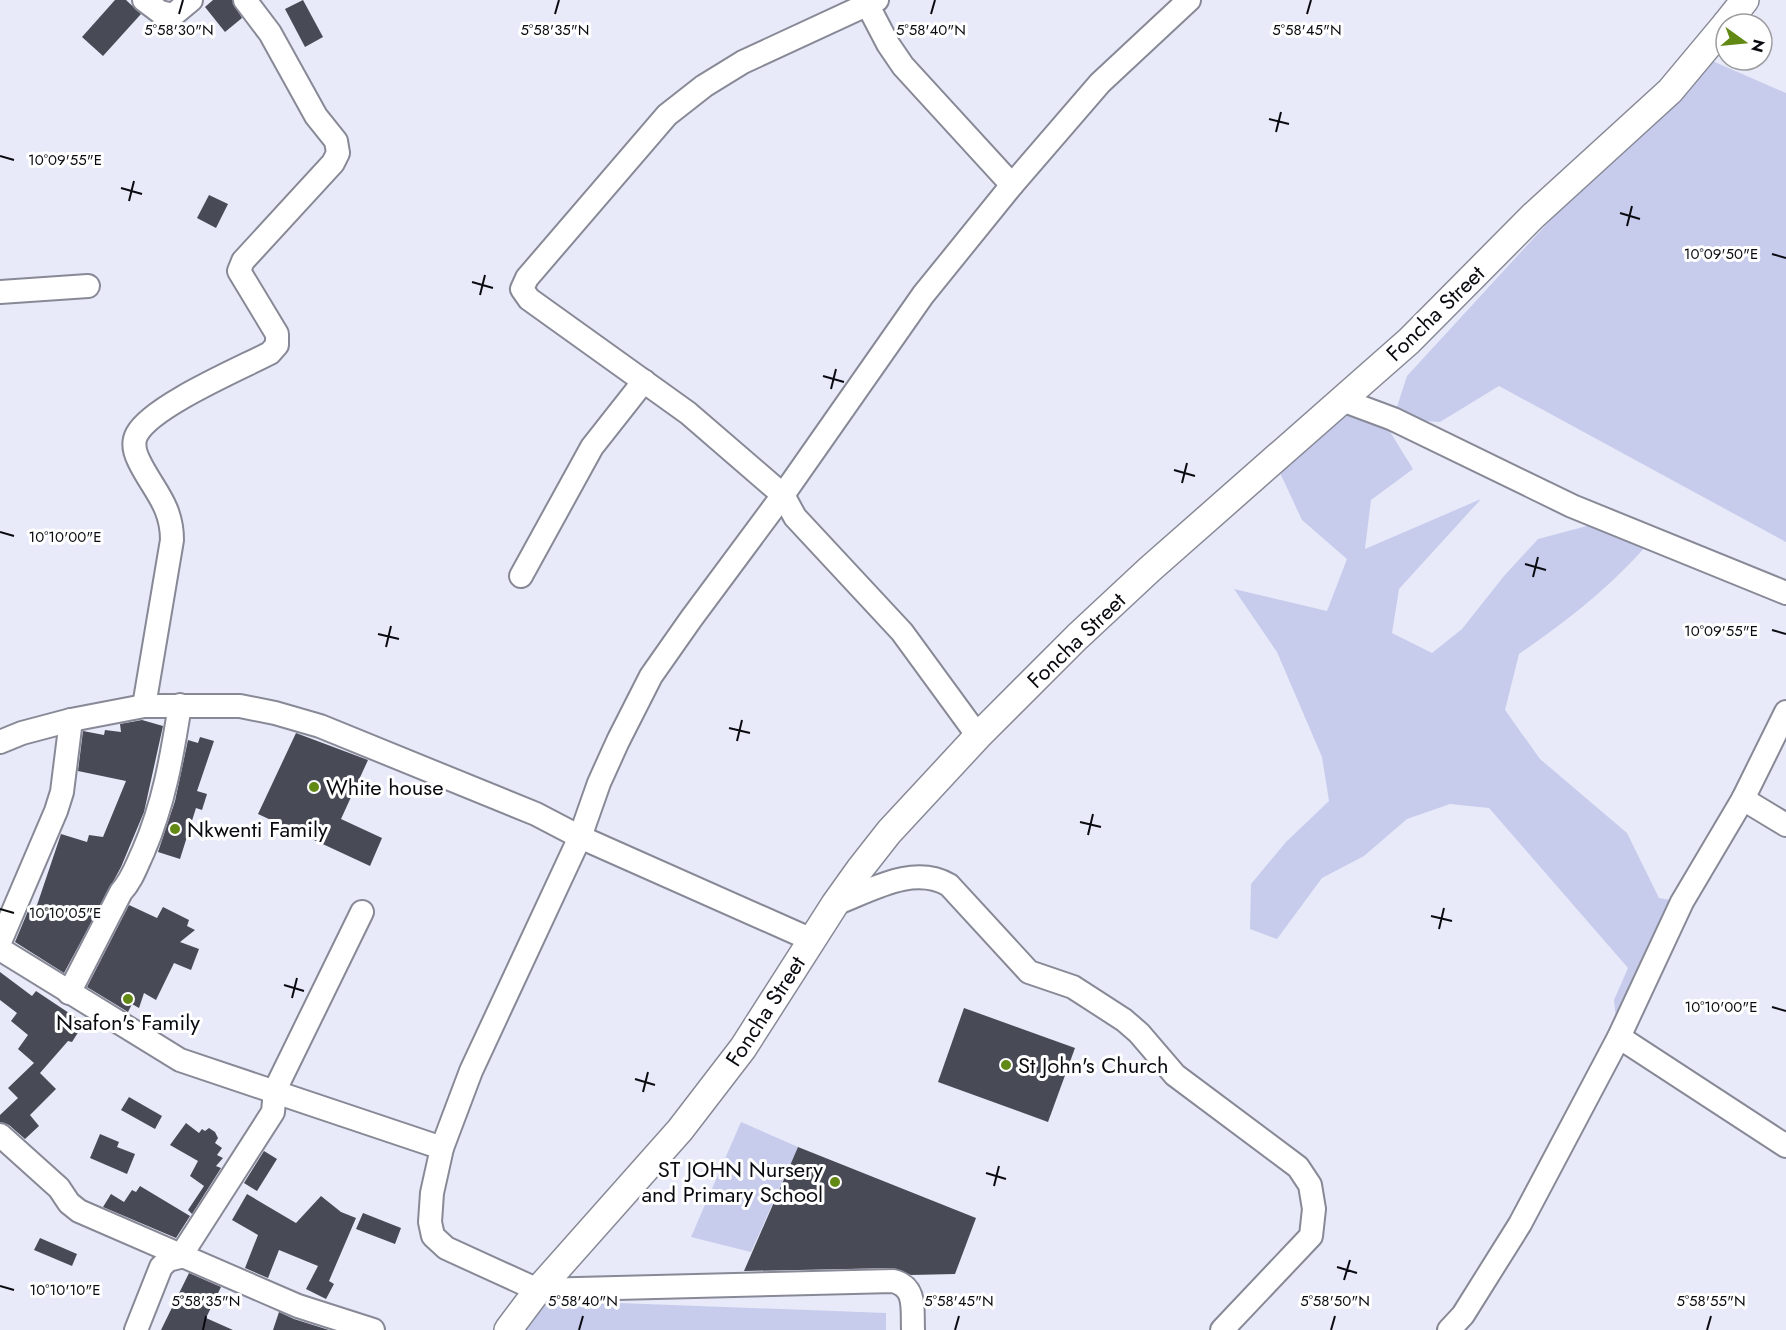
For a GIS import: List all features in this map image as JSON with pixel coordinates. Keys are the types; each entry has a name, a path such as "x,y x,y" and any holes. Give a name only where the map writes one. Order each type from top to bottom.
{"main road":[{"name":"Foncha Street","path":"1736,12 1746,0"},
{"name":"Foncha Street","path":"508,1330 538,1290 680,1130 743,1048 834,904 889,832 978,736 1150,569 1409,341 1533,216 1670,91 1714,38"}],"street":[{"path":"144,0 160,12 173,15 191,0"},
{"path":"144,706 172,540 172,524 168,508 138,460 133,444 137,433 176,402 270,353 277,345 277,334 239,271 243,261 333,163 338,153 336,141 316,116 286,59 245,0"},
{"path":"914,1330 912,1292 905,1284 893,1281 538,1290 446,1248 433,1236 430,1221 432,1193 442,1148 471,1071 580,837 598,783 651,676 783,495 924,295 1012,184 1100,83 1189,0"},
{"path":"978,736 902,632 795,517 783,495 688,412 529,299 522,289 527,278 667,116 704,86 743,62 870,2 888,44 903,66 1012,184"},
{"path":"0,292 88,285"},
{"path":"521,576 592,447 644,381"},
{"path":"1342,400 1392,419 1572,506 1786,593"},
{"path":"69,993 121,892 129,883 149,838 170,771 180,705"},
{"path":"0,742 22,733 70,720 144,706 240,706 320,726 536,814 580,837 812,940"},
{"path":"1449,1330 1463,1315 1520,1224 1619,1037 1682,902 1743,799 1786,712"},
{"path":"0,942 62,792 70,720"},
{"path":"1743,799 1786,825"},
{"path":"834,904 906,878 935,877 949,885 1029,972 1072,987 1124,1020 1139,1033 1175,1075 1298,1167 1310,1185 1314,1209 1311,1236 1221,1330"},
{"path":"136,1330 161,1267 168,1260 180,1257 273,1112 275,1090 362,912"},
{"path":"0,950 180,1060 275,1090 442,1148"},
{"path":"1619,1037 1786,1146"},
{"path":"0,1135 59,1188 69,1203 79,1211 180,1257 298,1306 373,1330"}],"shaded area":[{"path":"1701,56 1714,62 1714,72 1738,72 1786,93 1786,542 1499,386 1440,422 1393,419 1407,376"},
{"path":"1342,400 1379,414 1413,469 1371,500 1365,549 1481,499 1399,589 1392,633 1432,653 1462,629 1504,576 1538,539 1602,522 1646,546 1586,604 1519,654 1505,710 1540,759 1627,833 1659,898 1682,902 1617,1028 1614,1000 1628,968 1489,808 1450,804 1407,819 1364,856 1322,878 1277,939 1250,929 1251,884 1286,842 1329,801 1322,757 1277,652 1234,589 1327,611 1347,559 1302,520 1274,460"},
{"path":"741,1122 798,1147 751,1252 691,1237"},
{"path":"540,1300 886,1313 886,1330 517,1330"}],"building":[{"path":"115,0 126,0 141,14 103,56 82,37"},
{"path":"213,0 232,0 242,18 225,32 205,7"},
{"path":"303,0 323,37 305,47 285,9"},
{"path":"209,195 228,204 216,228 197,218"},
{"path":"142,720 163,726 144,812 121,867 64,973 15,942 28,911 34,914 61,834 87,842 89,835 103,837 126,781 78,771 83,731 104,735 105,730 121,732 120,724"},
{"name":"White house","path":"296,733 368,760 341,819 382,838 370,866 258,814"},
{"path":"200,737 214,741 197,791 207,794 202,810 196,808 180,859 158,852 175,801 188,740 198,743"},
{"path":"129,905 157,918 163,907 189,920 187,926 195,930 180,942 199,949 191,970 174,963 156,1000 144,993 139,1008 132,1004 128,1012 87,987"},
{"path":"0,972 32,996 36,991 84,1023 72,1042 68,1041 40,1073 56,1089 30,1115 39,1126 25,1139 9,1125 0,1122 0,1115 18,1098 8,1088 34,1063 18,1049 28,1035 11,1021 17,1013 0,1000"},
{"name":"St John's Church","path":"964,1008 1075,1048 1048,1122 938,1082"},
{"path":"129,1097 162,1116 155,1129 121,1110"},
{"path":"186,1123 199,1133 202,1129 205,1131 209,1128 215,1132 218,1138 215,1143 222,1148 217,1155 223,1158 216,1166 221,1168 192,1214 188,1210 204,1186 190,1176 198,1161 170,1145"},
{"path":"100,1134 119,1142 117,1147 135,1154 127,1174 90,1158"},
{"name":"ST JOHN Nursery and Primary School","path":"798,1147 976,1218 955,1274 911,1275 893,1268 744,1271"},
{"path":"264,1151 277,1159 257,1191 244,1183"},
{"path":"140,1186 190,1216 176,1238 103,1207 111,1194 124,1202 132,1190 136,1192"},
{"path":"247,1194 296,1223 321,1196 341,1212 356,1218 329,1281 334,1284 326,1299 306,1289 318,1266 279,1250 268,1278 245,1268 258,1235 232,1220"},
{"path":"363,1213 401,1228 395,1244 356,1229"},
{"path":"40,1238 77,1254 72,1266 34,1250"},
{"path":"189,1273 221,1287 206,1318 233,1330 161,1330"},
{"path":"279,1312 294,1319 329,1330 273,1330"}],"place":[{"name":"White house","path":"314,787"},
{"name":"Nkwenti Family","path":"175,829"},
{"name":"Nsafon's Family","path":"128,999"},
{"name":"St John's Church","path":"1006,1065"},
{"name":"ST JOHN Nursery and Primary School","path":"835,1182"}]}
